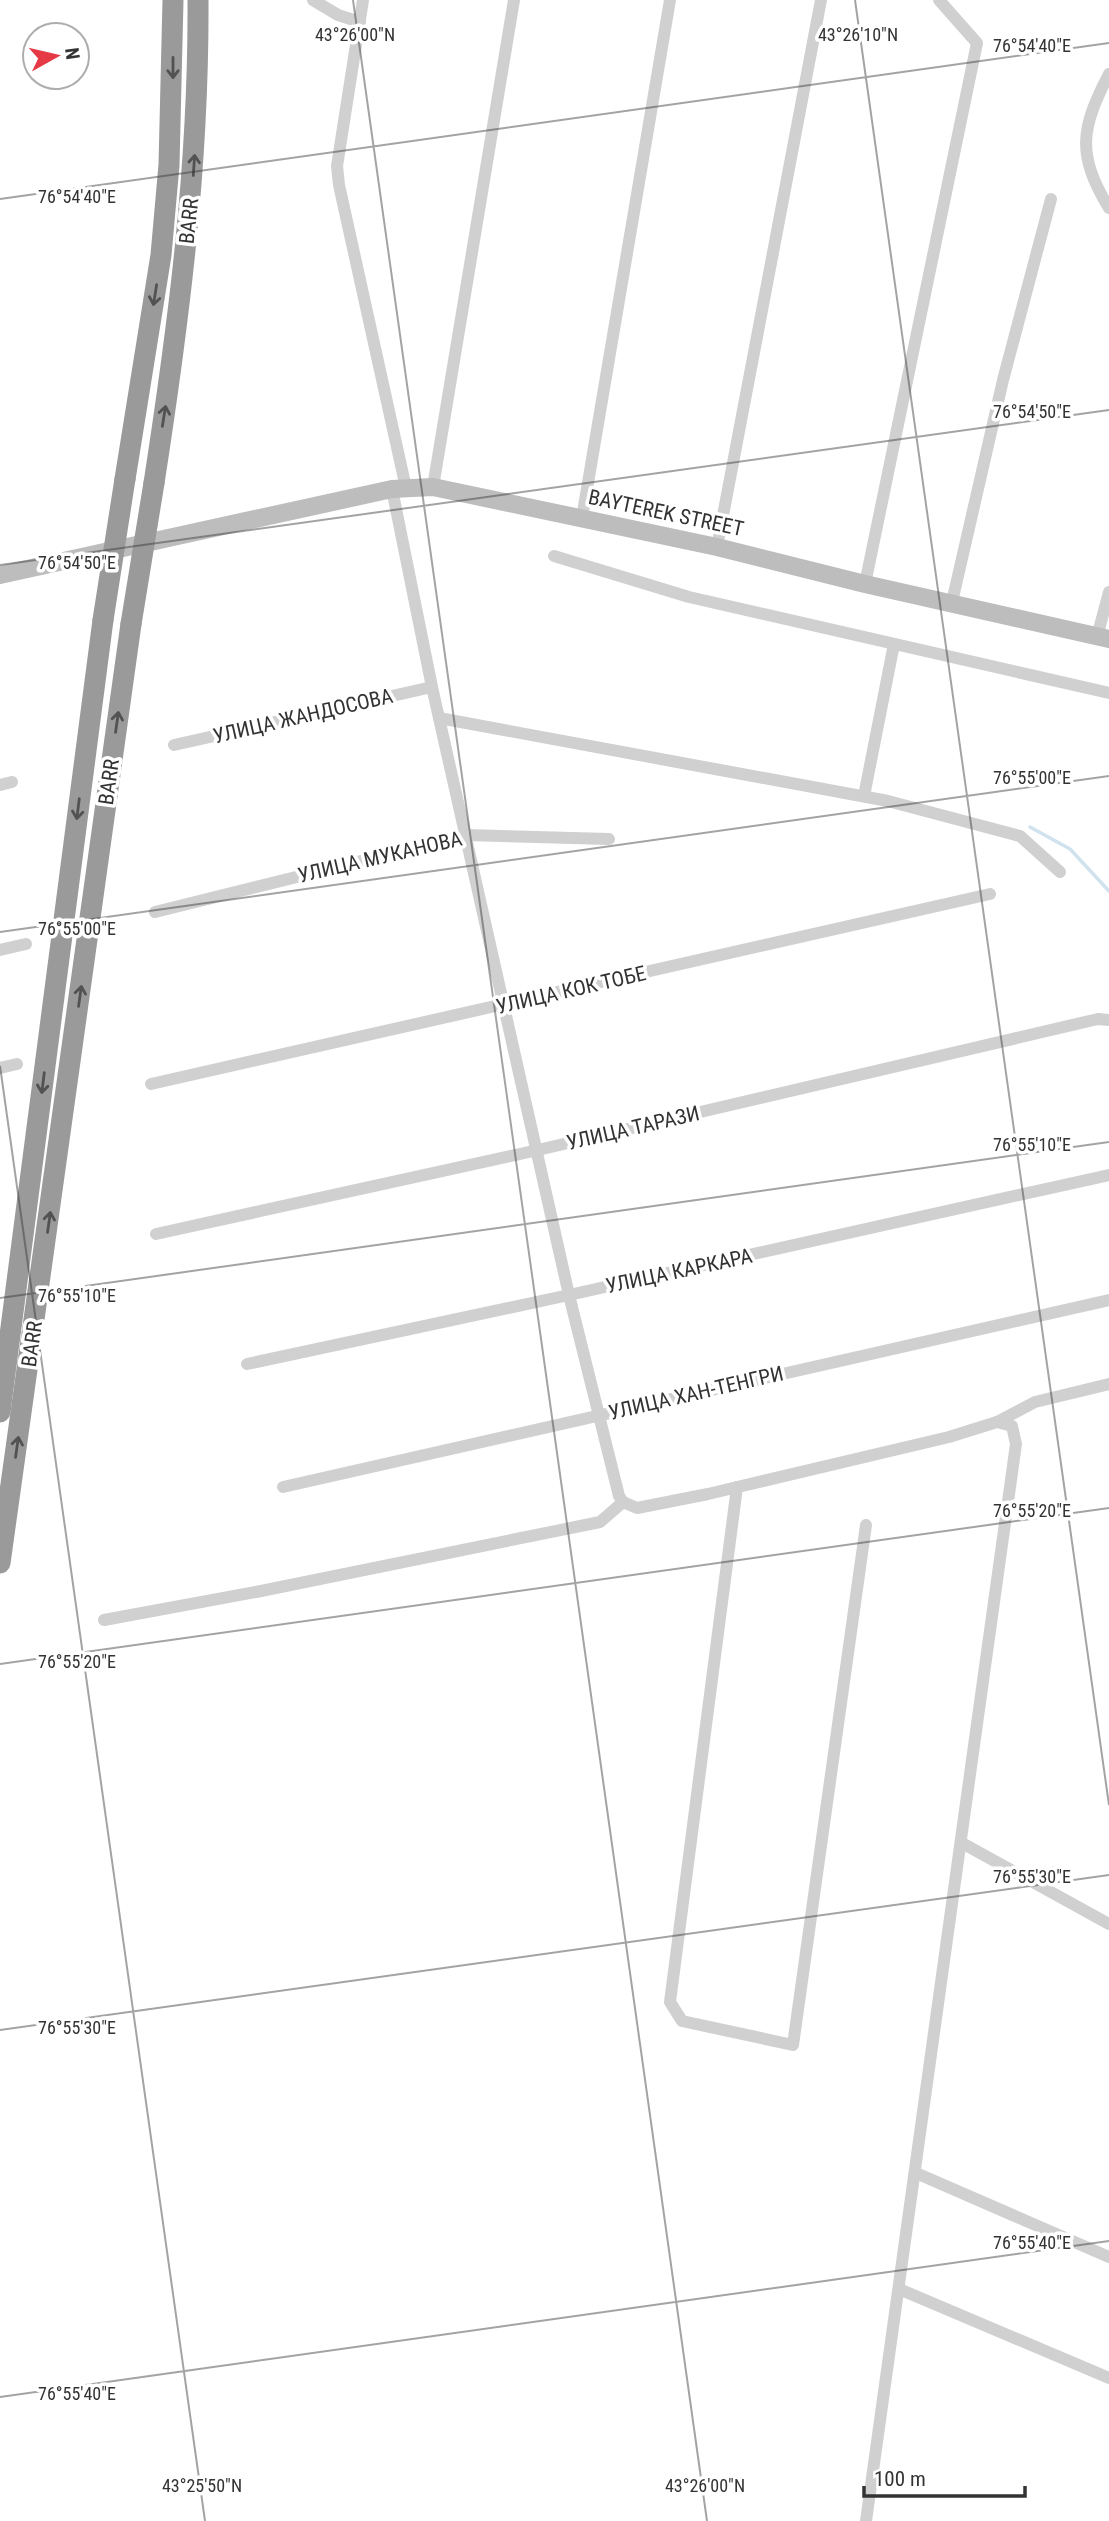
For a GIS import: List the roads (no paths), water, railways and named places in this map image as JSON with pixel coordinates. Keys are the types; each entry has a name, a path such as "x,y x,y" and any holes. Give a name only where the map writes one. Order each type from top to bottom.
{"highway":[{"name":"BARR","path":"0,1412 103,620 161,255 169,165 173,0"},
{"name":"BARR","path":"0,1563 131,624 173,359 191,197 197,101 198,0"}],"street":[{"path":"313,0 338,15 360,22"},
{"path":"363,0 337,166 339,185 399,489 432,687 569,1295 619,1496 623,1502 637,1508 737,1487 949,1437 996,1422 1035,1402 1109,1384"},
{"path":"433,487 514,0"},
{"path":"582,518 670,0"},
{"path":"717,547 821,0"},
{"path":"865,584 977,43 939,0"},
{"path":"1109,74 1087,124 1086,152 1098,190 1109,208"},
{"path":"952,602 1003,380 1051,199"},
{"name":"BAYTEREK STREET","path":"0,575 399,489 433,487 717,547 1103,638"},
{"path":"554,556 689,597 1109,694"},
{"path":"1103,638 1109,592"},
{"path":"864,796 894,644"},
{"name":"УЛИЦА ЖАНДОСОВА","path":"174,745 432,687"},
{"path":"439,718 864,796 1020,836 1060,872"},
{"name":"УЛИЦА МУКАНОВА","path":"155,912 466,835 608,839"},
{"name":"УЛИЦА КОК ТОБЕ","path":"151,1084 505,1006 990,894"},
{"path":"0,950 26,944"},
{"name":"УЛИЦА ТАРАЗИ","path":"156,1234 538,1150 1084,1022 1109,1020"},
{"path":"0,1068 17,1064"},
{"name":"УЛИЦА КАРКАРА","path":"247,1364 1109,1175"},
{"name":"УЛИЦА ХАН-ТЕНГРИ","path":"283,1488 1109,1300"},
{"path":"866,2521 1016,1444 1012,1426 996,1422"},
{"path":"737,1487 670,2002 682,2021 793,2045 866,1525"},
{"path":"104,1620 600,1522 623,1502"},
{"path":"962,1843 1109,1924"},
{"path":"916,2173 1109,2257"},
{"path":"899,2289 1109,2378"}],"waterway":[{"path":"1030,827 1070,849 1109,891"}]}
